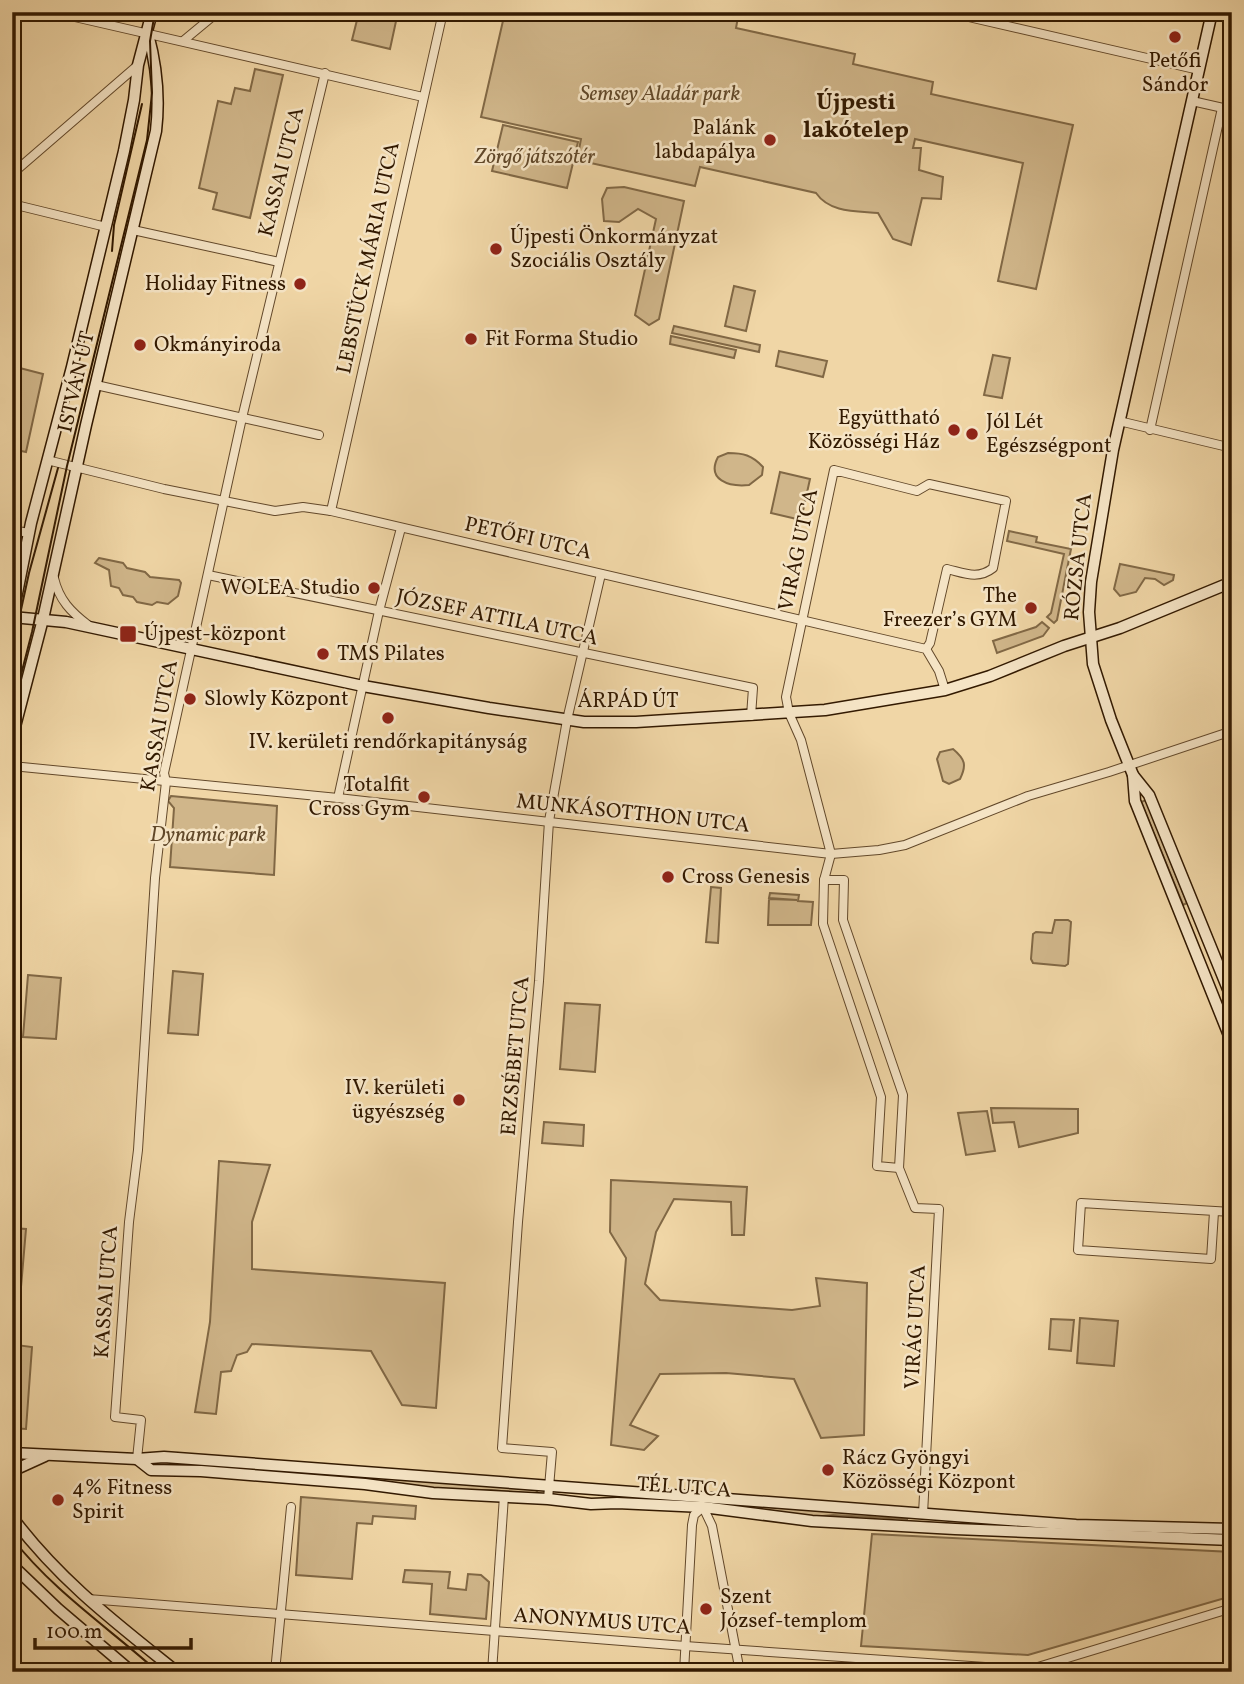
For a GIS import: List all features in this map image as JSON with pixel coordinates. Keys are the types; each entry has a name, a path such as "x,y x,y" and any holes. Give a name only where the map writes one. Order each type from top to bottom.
{"street":[{"path":"53,12 423,96"},
{"name":"ISTVÁN ÚT","path":"12,617 29,533 106,227 134,100 138,65 152,12"},
{"path":"183,41 218,12"},
{"name":"LEBSTÜCK MÁRIA UTCA","path":"331,511 443,12"},
{"path":"947,12 1199,70"},
{"name":"RÓZSA UTCA","path":"1212,12 1119,421 1091,582 1090,638 1093,664 1131,770 1135,800 1232,1043"},
{"name":"ISTVÁN ÚT","path":"12,738 43,619 156,131 159,108 156,59 148,34"},
{"path":"12,174 138,65"},
{"name":"KASSAI UTCA","path":"137,1459 141,1420 115,1418 130,1212 138,1150 155,878 166,782 164,773 242,418 325,73"},
{"path":"1192,101 1232,110"},
{"path":"1150,430 1222,108"},
{"path":"12,204 106,227"},
{"path":"133,230 279,262"},
{"path":"96,385 318,435"},
{"path":"1119,421 1232,447"},
{"name":"PETŐFI UTCA","path":"47,460 223,502 275,511 303,507 331,511 926,649"},
{"name":"VIRÁG UTCA","path":"899,1168 877,1166 881,1097 823,924 824,880 831,854 801,740 789,713 785,691 834,470 917,491 929,484 1006,501 993,568 985,574 975,576 947,569 930,643 926,649"},
{"path":"338,799 379,611 401,528"},
{"path":"12,530 29,533"},
{"path":"52,571 64,604 91,627"},
{"name":"ERZSÉBET UTCA","path":"548,1499 552,1452 502,1448 549,821 567,720 601,574"},
{"name":"JÓZSEF ATTILA UTCA","path":"208,575 753,688 751,716"},
{"name":"ÁRPÁD ÚT","path":"12,617 91,627 363,686 567,720 636,722 825,710 945,690 1136,622 1232,582"},
{"path":"926,649 939,671 945,690"},
{"name":"MUNKÁSOTTHON UTCA","path":"12,766 549,821 831,854 905,845 1028,796 1131,770 1232,732"},
{"name":"RÓZSA UTCA","path":"1131,770 1149,795 1232,999"},
{"name":"VIRÁG UTCA","path":"824,880 844,880 843,920 903,1095 899,1168 915,1208 939,1209 923,1514"},
{"path":"1214,1212 1211,1259 1078,1250 1081,1203 1232,1213"},
{"name":"TÉL UTCA","path":"14,1452 137,1459 164,1457 550,1486 704,1502 1076,1525 1232,1529"},
{"path":"12,1471 48,1455"},
{"name":"TÉL UTCA","path":"137,1459 151,1470 201,1471 365,1484 433,1493 591,1504 704,1502 812,1521 1232,1539"},
{"path":"492,1672 504,1496"},
{"path":"684,1672 692,1525 694,1515 704,1502"},
{"path":"704,1502 712,1526 740,1672"},
{"path":"275,1672 291,1507"},
{"path":"922,1527 923,1514"},
{"path":"13,1517 55,1570 177,1672"},
{"path":"12,1565 125,1669"},
{"name":"ANONYMUS UTCA","path":"88,1599 1029,1671 1232,1608"}],"green space":[{"path":"359,12 398,12 390,49 352,40"},
{"name":"Semsey Aladár park","path":"505,12 739,12 736,28 855,54 853,64 933,82 931,94 1073,125 1036,289 998,281 1023,163 915,139 913,148 921,148 919,170 943,177 941,199 922,198 911,245 893,239 878,213 836,208 816,193 700,167 695,186 577,160 581,139 481,117"},
{"path":"255,69 283,75 250,218 213,209 217,193 199,188 218,101 231,104 235,88 250,91"},
{"name":"Zörgő játszótér","path":"503,125 578,142 567,188 492,171"},
{"path":"624,187 684,201 659,319 649,325 635,315 656,219 638,209 619,222 604,221 602,199 607,188"},
{"path":"734,286 755,291 746,331 725,326"},
{"path":"674,326 760,345 759,352 672,333"},
{"path":"671,336 736,350 734,358 670,344"},
{"path":"779,351 827,361 823,377 776,366"},
{"path":"993,355 1010,358 1002,398 984,395"},
{"path":"12,366 43,374 26,452 12,449"},
{"path":"728,453 751,457 763,467 762,475 749,485 734,485 722,480 717,476 715,465 718,457"},
{"path":"780,472 810,479 801,520 771,513"},
{"path":"1009,531 1037,537 1036,542 1071,549 1057,620 1054,623 1047,617 1051,613 1064,554 1007,541"},
{"path":"99,558 123,563 127,568 145,572 150,577 179,580 181,583 178,596 168,604 137,602 133,597 123,595 119,588 111,586 109,570 95,563"},
{"path":"1120,564 1174,575 1173,580 1164,585 1155,579 1145,578 1136,592 1120,596 1114,589"},
{"path":"1042,622 1049,628 1043,636 997,653 993,641 1036,627"},
{"path":"953,749 962,759 964,770 960,779 949,784 943,781 937,759 940,752"},
{"name":"Dynamic park","path":"171,796 277,806 274,875 170,867 174,808 168,801"},
{"path":"1146,800 1187,903 1183,905 1141,802"},
{"path":"711,887 721,888 718,943 706,942"},
{"path":"770,893 799,895 798,901 813,902 811,925 768,925 769,899 797,900 769,898"},
{"path":"1055,920 1071,922 1068,964 1033,963 1033,934 1052,933"},
{"path":"173,971 203,974 198,1035 168,1033"},
{"path":"28,975 61,978 56,1039 23,1037"},
{"path":"565,1003 600,1005 595,1072 560,1069"},
{"path":"991,1108 1078,1109 1078,1133 1019,1147 1014,1122 993,1123"},
{"path":"987,1111 995,1151 966,1155 958,1113"},
{"path":"544,1122 584,1125 583,1146 542,1143"},
{"path":"219,1161 270,1165 252,1222 252,1269 445,1283 436,1408 402,1405 371,1351 252,1344 247,1352 237,1355 231,1371 221,1372 216,1414 195,1412 210,1322"},
{"path":"611,1180 747,1187 744,1235 732,1235 731,1202 674,1199 656,1232 645,1284 660,1300 792,1310 820,1306 816,1278 867,1283 864,1435 821,1438 794,1379 726,1373 660,1374 630,1425 658,1436 644,1450 611,1445 626,1258 610,1232"},
{"path":"12,1228 26,1229 16,1345 32,1347 26,1429 12,1428"},
{"path":"1080,1318 1118,1321 1114,1366 1077,1363"},
{"path":"1051,1319 1074,1320 1071,1351 1049,1349"},
{"path":"151,1461 538,1490 535,1494 491,1490 435,1490 152,1465"},
{"path":"301,1497 416,1506 415,1519 373,1516 372,1524 357,1523 352,1579 296,1575"},
{"path":"714,1503 907,1519 833,1515 813,1517"},
{"path":"872,1534 1232,1552 1232,1596 1028,1655 861,1646"},
{"path":"405,1570 450,1572 448,1588 466,1590 468,1574 481,1575 489,1582 486,1619 430,1614 432,1584 403,1582"}],"tram line":[{"path":"12,710 32,632 67,466 147,140 152,93 150,41 155,12"},
{"path":"112,251 114,225 142,104"},
{"path":"12,651 29,573 58,468"},
{"path":"12,1538 63,1592 158,1672"}],"place":[{"name":"Petőfi Sándor","path":"1175,37"},
{"name":"Palánk labdapálya","path":"770,140"},
{"name":"Újpesti Önkormányzat Szociális Osztály","path":"496,249"},
{"name":"Holiday Fitness","path":"300,284"},
{"name":"Fit Forma Studio","path":"471,339"},
{"name":"Okmányiroda","path":"140,345"},
{"name":"Együttható Közösségi Ház","path":"954,430"},
{"name":"Jól Lét Egészségpont","path":"972,434"},
{"name":"WOLEA Studio","path":"374,588"},
{"name":"The Freezer’s GYM","path":"1031,608"},
{"name":"Újpest-központ","path":"128,634"},
{"name":"TMS Pilates","path":"323,654"},
{"name":"Slowly Központ","path":"190,699"},
{"name":"IV. kerületi rendőrkapitányság","path":"388,718"},
{"name":"Totalfit Cross Gym","path":"424,797"},
{"name":"Cross Genesis","path":"668,877"},
{"name":"IV. kerületi ügyészség","path":"459,1100"},
{"name":"Rácz Gyöngyi Közösségi Központ","path":"828,1470"},
{"name":"4% Fitness Spirit","path":"58,1500"},
{"name":"Szent József-templom","path":"706,1609"}],"district":[{"name":"Újpesti lakótelep","path":"856,117"}]}
